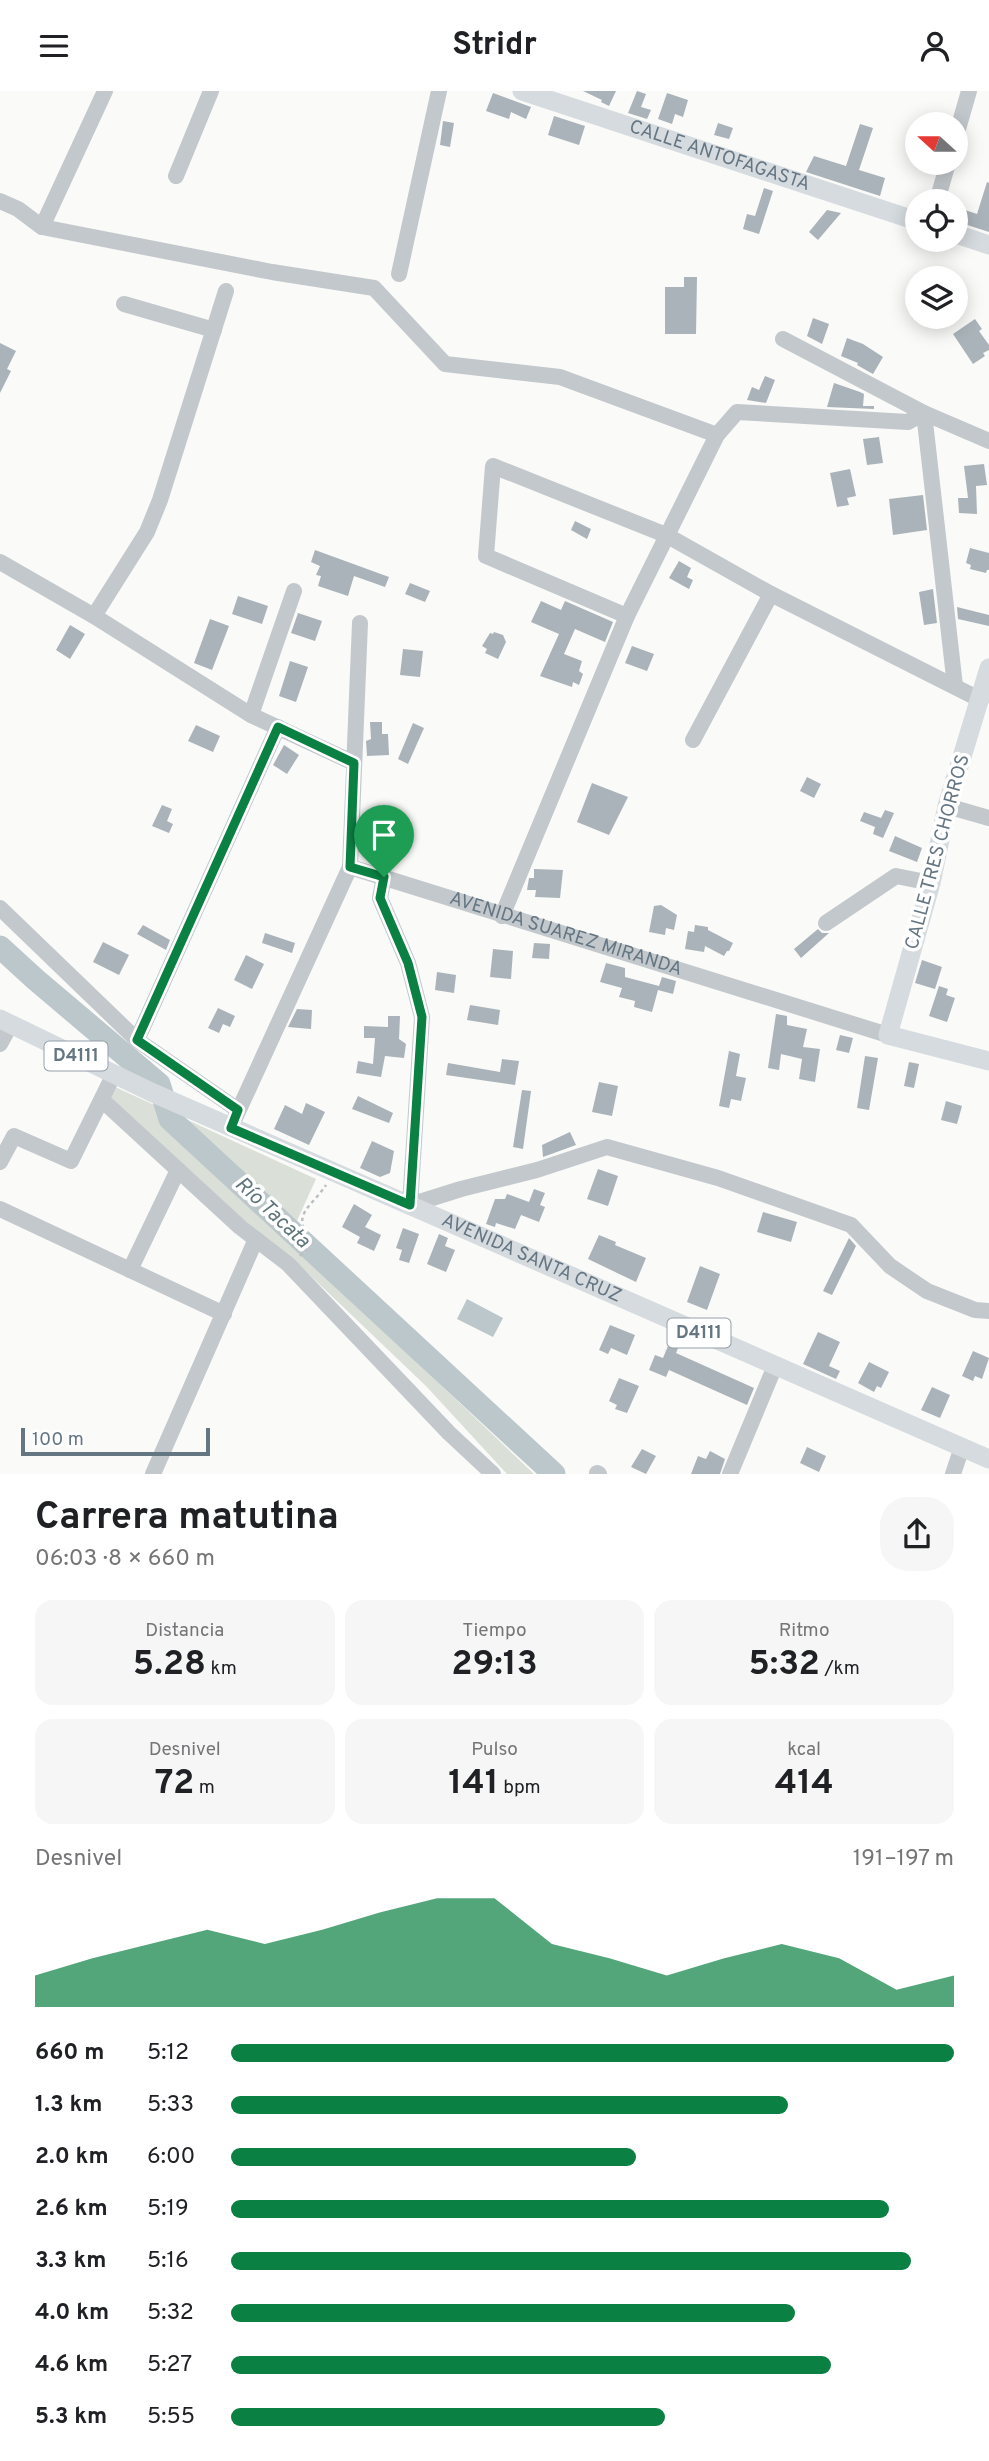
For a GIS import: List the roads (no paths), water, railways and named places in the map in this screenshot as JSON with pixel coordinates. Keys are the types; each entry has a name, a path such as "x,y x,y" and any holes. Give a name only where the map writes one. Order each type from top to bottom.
{"main road":[{"name":"CALLE ANTOFAGASTA","path":"522,91 905,217"},
{"path":"968,238 989,246"},
{"name":"CALLE TRES CHORROS","path":"888,1035 930,883 947,806 989,668"},
{"name":"AVENIDA SANTA CRUZ","path":"6,1022 151,1092 183,1106 234,1119 334,1171 989,1459"},
{"name":"AVENIDA SUAREZ MIRANDA","path":"888,1035 989,1061"}],"street":[{"path":"42,227 105,91"},
{"path":"176,176 211,91"},
{"path":"399,274 439,91"},
{"path":"963,112 969,91"},
{"path":"0,201 18,209 42,227 272,272 374,288 445,364 560,377 717,435"},
{"path":"94,616 147,532 160,500 226,291"},
{"path":"124,304 214,330"},
{"path":"783,339 924,413 989,441"},
{"path":"502,916 627,616 717,435 737,412 908,422 924,413"},
{"path":"924,413 956,686"},
{"path":"627,616 486,556 493,466 666,535 771,594 981,700"},
{"path":"0,562 94,616 251,715 354,763"},
{"path":"251,715 294,591"},
{"path":"692,740 771,594"},
{"path":"0,908 137,1040 234,1119 350,867 360,623"},
{"path":"137,1040 278,727"},
{"path":"947,806 989,818"},
{"name":"AVENIDA SUAREZ MIRANDA","path":"350,867 888,1035"},
{"path":"826,923 896,876 930,883"},
{"path":"384,877 380,898 408,963 422,1017 410,1205 461,1188 537,1170 607,1147 718,1178 851,1225 890,1266 928,1291 975,1310 989,1311"},
{"path":"0,1044 6,1022"},
{"path":"0,1162 14,1136 71,1161 114,1074"},
{"path":"102,1100 256,1239 288,1264 449,1433 493,1474"},
{"path":"130,1270 178,1170"},
{"path":"0,1209 223,1314"},
{"path":"153,1474 256,1239"},
{"path":"730,1474 775,1366"},
{"path":"953,1474 962,1447"}],"waterway":[{"name":"Río Tacata","path":"0,947 159,1084 170,1119 554,1474"}]}
